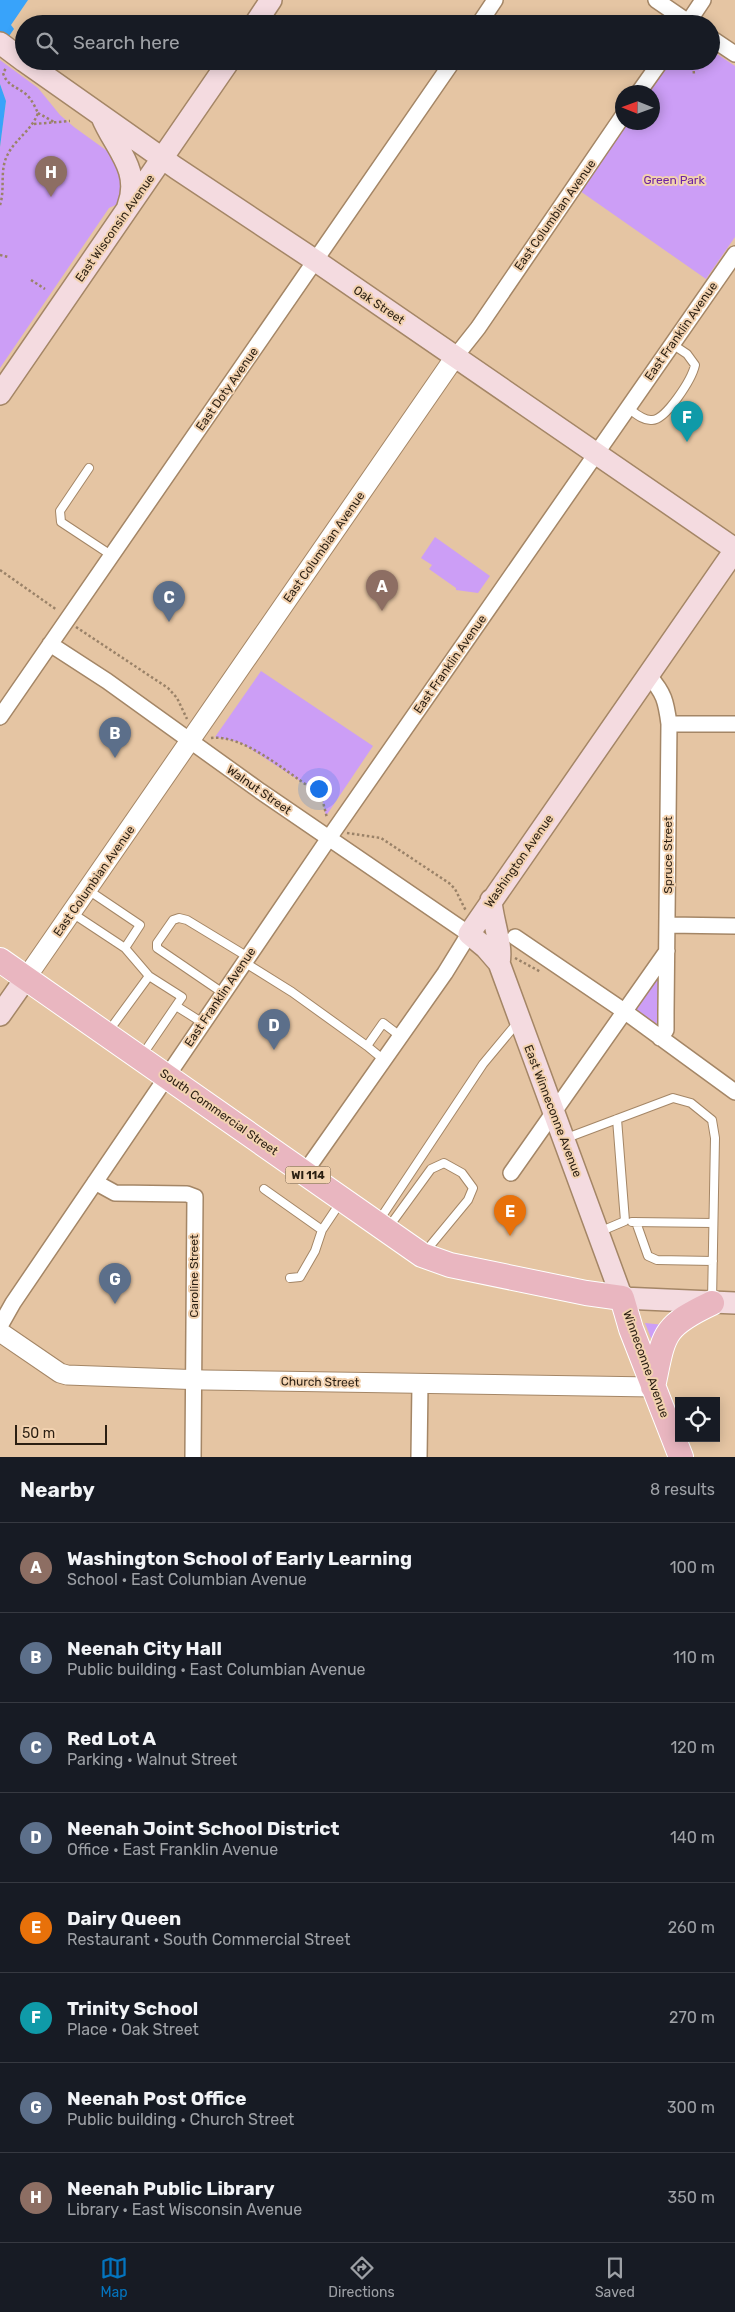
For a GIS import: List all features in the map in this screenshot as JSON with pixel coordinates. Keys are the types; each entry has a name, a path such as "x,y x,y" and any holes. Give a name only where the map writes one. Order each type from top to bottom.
{"main road":[{"path":"261,15 272,0"},
{"name":"Oak Street","path":"33,70 101,114 735,549"},
{"name":"East Wisconsin Avenue","path":"0,394 223,70"},
{"path":"101,114 109,135 127,160 130,172 131,189 124,214"},
{"name":"Washington Avenue","path":"469,934 735,549"},
{"path":"491,900 492,916 501,952 499,963"},
{"name":"East Winneconne Avenue","path":"469,934 499,963 622,1298"},
{"name":"South Commercial Street","path":"0,960 422,1255 450,1265 586,1293 622,1298 723,1303"},
{"path":"0,1015 26,978"},
{"name":"Winneconne Avenue","path":"622,1298 631,1329 681,1457"},
{"path":"653,1387 666,1335 685,1315 723,1303"}],"street":[{"path":"485,15 495,0"},
{"path":"656,0 678,15"},
{"path":"694,15 703,0"},
{"path":"720,44 735,54"},
{"name":"East Doty Avenue","path":"0,717 447,70"},
{"path":"644,85 655,70"},
{"name":"East Columbian Avenue","path":"26,978 455,356 478,328 615,127"},
{"name":"East Franklin Avenue","path":"0,1326 13,1303 246,959 735,254"},
{"name":"Walnut Street","path":"50,644 108,681 190,741 469,934"},
{"name":"Spruce Street","path":"649,676 662,691 666,700 669,724 666,1030 660,1038"},
{"path":"669,724 735,724"},
{"path":"668,925 735,926"},
{"name":"Washington Avenue","path":"305,1172 445,973 469,934"},
{"path":"515,937 624,1011 735,1092"},
{"path":"511,1173 667,951"},
{"name":"Caroline Street","path":"95,1182 115,1193 187,1194 195,1197 193,1457"},
{"name":"Church Street","path":"0,1332 60,1373 67,1375 420,1384 653,1387"},
{"path":"419,1457 420,1384"}],"lane":[{"path":"628,408 648,420 660,419 680,394 695,366 687,354 672,344"},
{"path":"90,468 60,511 60,519 61,522 111,555"},
{"path":"88,890 140,925 125,948"},
{"path":"72,913 125,948 149,976 182,997 141,1057"},
{"path":"223,993 157,948 158,943 173,920 179,918 187,920 246,959 384,1060"},
{"path":"107,1034 149,976"},
{"path":"176,1006 203,1023"},
{"path":"382,1226 484,1064 519,1021"},
{"path":"367,1046 383,1023 400,1036"},
{"path":"564,1139 673,1098 691,1103 712,1120 715,1138 713,1261 723,1303"},
{"path":"617,1119 625,1222"},
{"path":"382,1226 431,1169 444,1163 462,1173 473,1188 468,1200 422,1255"},
{"path":"264,1189 322,1230"},
{"path":"290,1278 300,1277 315,1252 322,1230 343,1199"},
{"path":"599,1232 625,1222 714,1222"},
{"path":"636,1222 648,1256 657,1260 713,1261"}],"path":[{"path":"12,56 5,78 10,85 26,95 38,113 55,122"},
{"path":"694,70 694,75"},
{"path":"0,205 6,159 19,138 34,124 38,113"},
{"path":"34,124 70,121"},
{"path":"0,254 8,257"},
{"path":"31,280 45,289"},
{"path":"0,570 59,612"}],"green space":[{"name":"Green Park","path":"720,56 735,66 735,237 706,279 580,191 622,130 660,130 660,85 653,85 664,70 720,70"},
{"path":"0,60 38,88 60,115 74,127 110,153 125,176 120,203 109,208 0,368 0,147 6,101 0,84"},
{"path":"435,537 490,576 478,593 456,590 456,588 429,569 432,565 421,558"},
{"path":"261,671 373,746 326,816 322,798 311,788 240,742 215,737"},
{"path":"655,980 658,980 657,1024 635,1009"},
{"path":"645,1323 664,1325 653,1343"}],"water":[{"path":"0,0 28,0 18,15 15,15 15,19 11,25 14,29 0,49"},
{"path":"0,84 6,101 0,147"}],"place":[{"name":"Neenah Public Library","path":"51,197"},
{"name":"Trinity School","path":"687,442"},
{"name":"Washington School of Early Learning","path":"382,611"},
{"name":"Red Lot A","path":"169,622"},
{"name":"Neenah City Hall","path":"115,758"},
{"name":"Neenah Joint School District","path":"274,1050"},
{"name":"Dairy Queen","path":"510,1236"},
{"name":"Neenah Post Office","path":"115,1304"}]}
